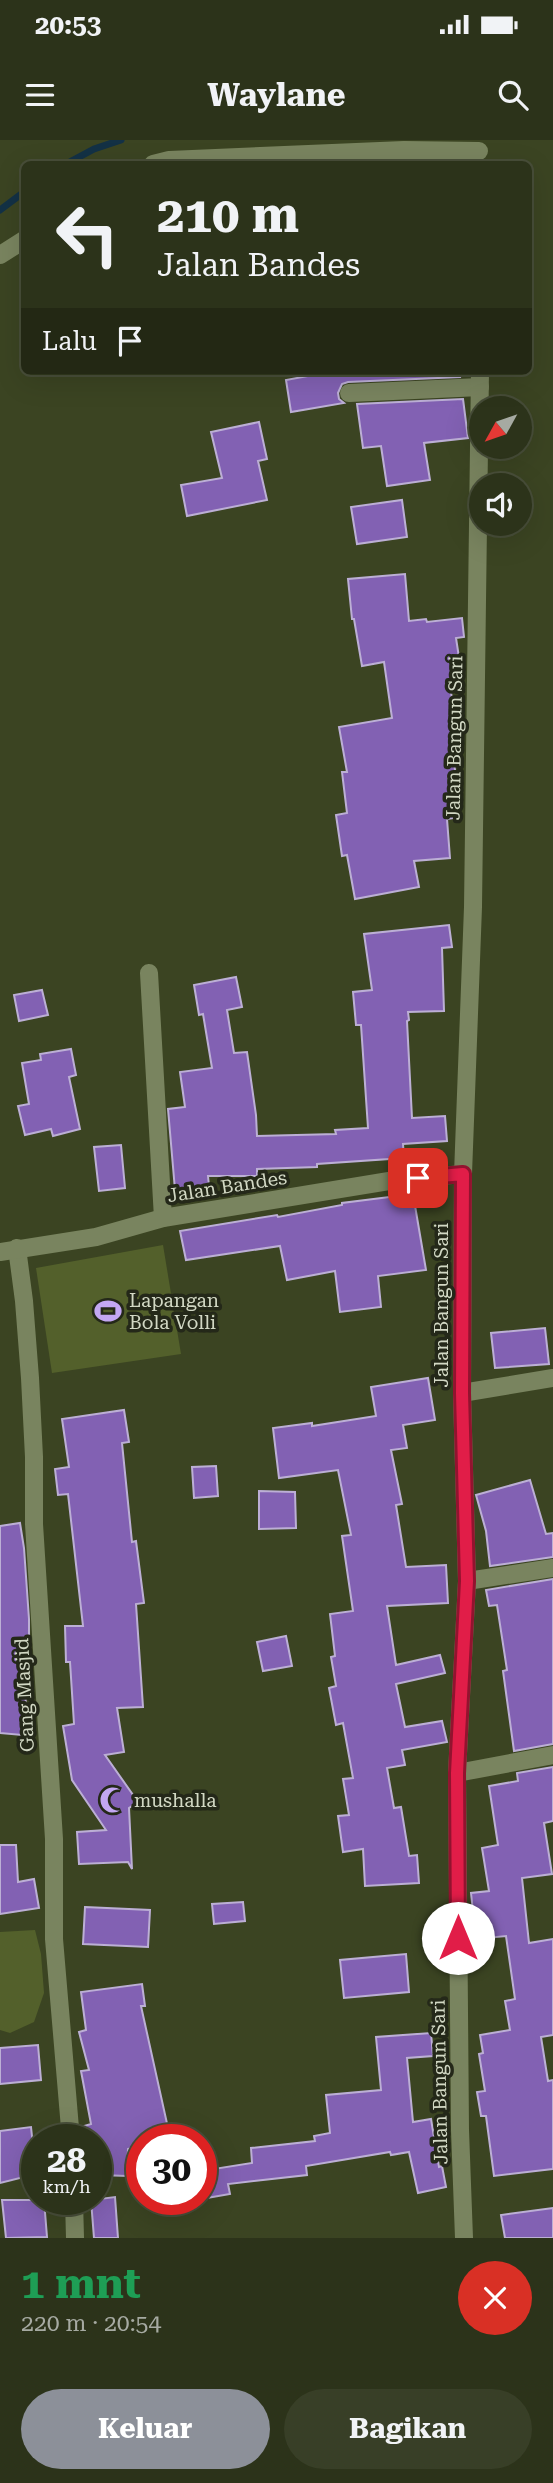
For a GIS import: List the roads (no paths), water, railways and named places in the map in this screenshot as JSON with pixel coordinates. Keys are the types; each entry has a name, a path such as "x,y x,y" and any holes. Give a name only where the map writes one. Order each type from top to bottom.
{"street":[{"path":"165,161 404,150 480,152"},
{"path":"0,255 21,242"},
{"path":"349,393 480,379"},
{"name":"Jalan Bangun Sari","path":"464,2238 460,2130 457,1773 467,1581 462,1393 463,1174 473,907 480,379"},
{"path":"149,973 163,1218"},
{"name":"Jalan Bandes","path":"9,1250 96,1237 163,1218 395,1180 463,1174"},
{"name":"Gang Masjid","path":"9,1250 24,1301 34,1457 33,1524 54,1839 54,1939 70,2124"},
{"path":"462,1393 553,1377"},
{"path":"467,1581 553,1568"},
{"path":"457,1773 553,1755"},
{"path":"74,2215 75,2238"}],"waterway":[{"path":"72,161 94,149 121,140"},
{"path":"0,210 21,194"}],"place":[{"name":"Lapangan Bola Volli","path":"108,1311"},
{"name":"mushalla","path":"113,1800"}]}
